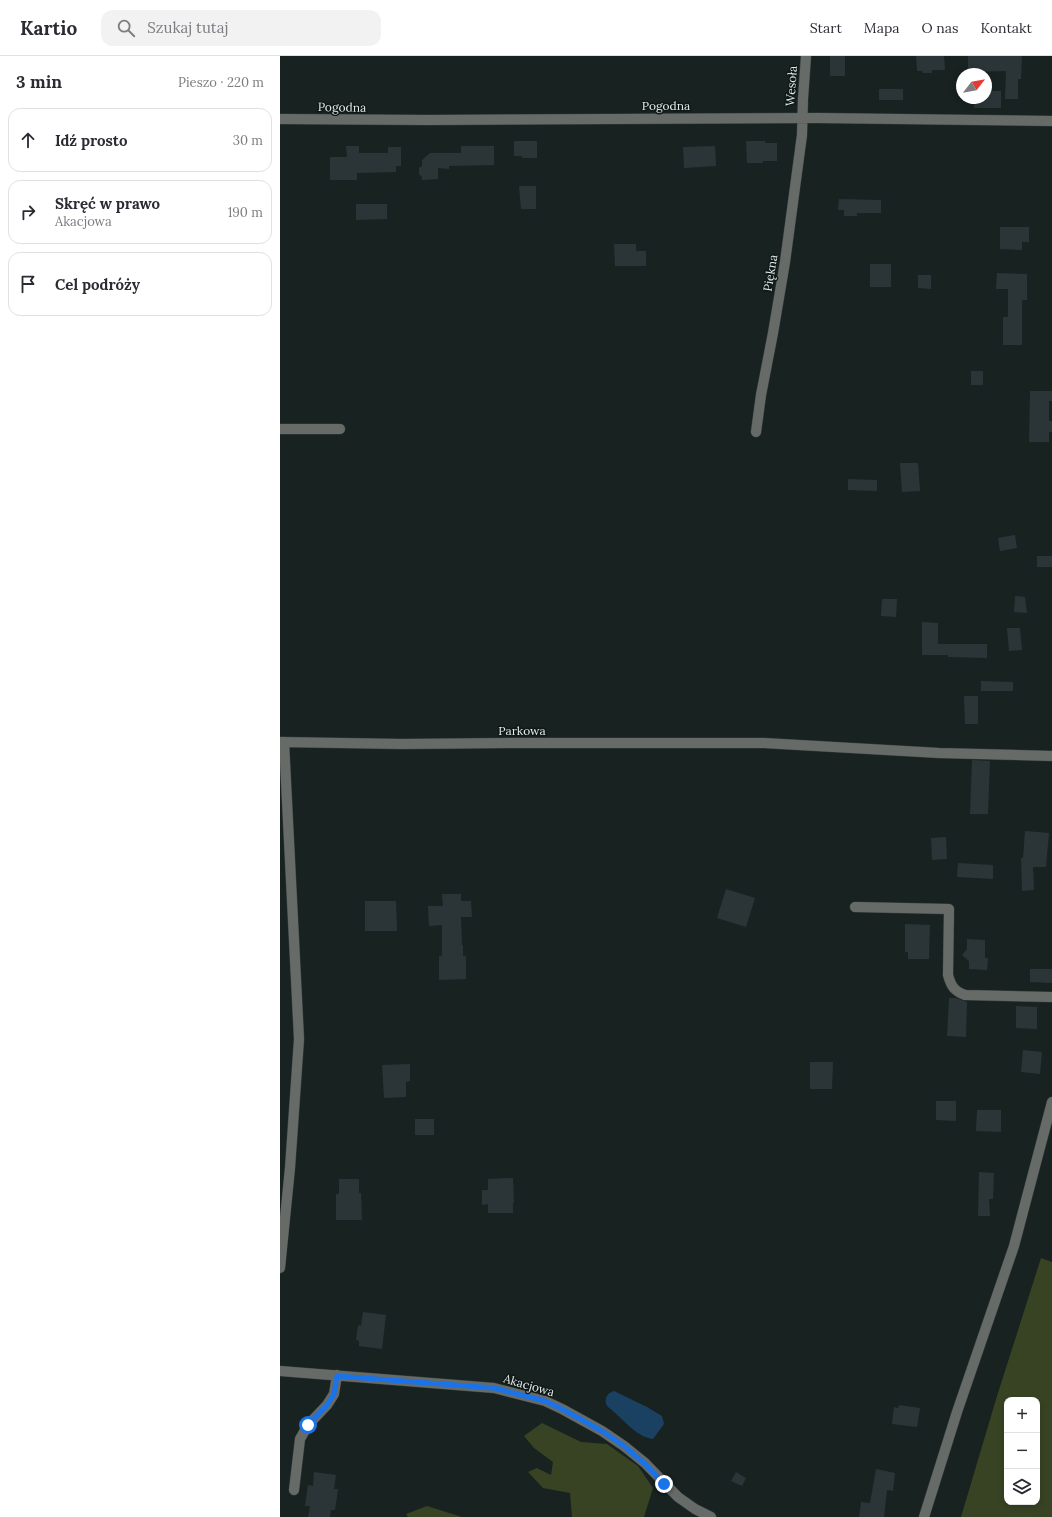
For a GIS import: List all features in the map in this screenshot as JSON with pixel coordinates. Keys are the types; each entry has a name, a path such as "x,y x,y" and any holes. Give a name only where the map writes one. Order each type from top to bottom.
{"street":[{"name":"Wesoła","path":"802,118 806,56"},
{"name":"Pogodna","path":"280,119 428,120 802,118 1052,121"},
{"name":"Piękna","path":"756,432 761,395 785,262 802,135 802,118"},
{"path":"280,429 340,429"},
{"path":"280,1268 290,1168 299,1039 282,742"},
{"name":"Parkowa","path":"282,742 402,744 764,743 939,754 1052,756"},
{"path":"855,907 948,909 948,975 950,985 956,992 965,995 1052,997"},
{"path":"924,1517 1014,1246 1052,1102"},
{"name":"Akacjowa","path":"280,1371 494,1388 545,1401 613,1438 645,1464 678,1497 695,1509 711,1517"},
{"path":"294,1490 300,1439 308,1425 327,1405 334,1394 337,1376"}],"green space":[{"path":"1041,1258 1052,1262 1052,1517 961,1517 997,1396"},
{"path":"542,1423 581,1442 607,1444 638,1466 653,1488 644,1517 572,1517 570,1493 543,1488 528,1472 537,1468 551,1475 553,1462 534,1448 524,1436"},
{"path":"427,1506 462,1517 408,1517 406,1514"}],"water":[{"path":"614,1391 662,1416 664,1424 653,1439 634,1430 608,1407 606,1404 606,1398 608,1394"}],"building":[{"path":"830,56 845,56 845,76 830,76"},
{"path":"916,56 944,56 945,70 932,70 932,73 917,71"},
{"path":"968,56 1022,56 1021,79 1018,79 1018,99 1005,99 1006,71 992,71 992,68 968,68"},
{"path":"879,89 903,89 903,100 879,100"},
{"path":"992,91 1001,91 1001,108 974,108 974,104 992,104"},
{"path":"514,141 537,141 537,158 522,158 522,156 514,156"},
{"path":"746,141 765,141 765,143 777,143 777,161 747,163"},
{"path":"346,146 359,146 359,153 388,153 388,147 401,147 401,166 396,166 396,172 357,173 357,180 330,180 330,157 347,157"},
{"path":"461,146 494,146 494,165 449,166 449,169 438,168 438,179 422,180 422,177 419,174 419,168 422,166 422,160 430,153 461,153"},
{"path":"715,146 716,166 684,168 683,147"},
{"path":"519,186 536,186 536,209 521,209"},
{"path":"839,199 881,200 881,213 857,213 857,216 844,216 844,210 838,210"},
{"path":"356,204 387,204 387,219 356,220"},
{"path":"1000,227 1029,227 1029,242 1022,242 1022,250 1000,249"},
{"path":"614,244 636,244 636,251 646,251 646,266 615,266"},
{"path":"870,264 891,264 891,287 870,287"},
{"path":"997,273 1027,274 1027,300 1022,300 1022,345 1003,345 1003,317 1008,317 1008,289 996,289"},
{"path":"918,275 931,275 931,289 918,288"},
{"path":"971,371 983,371 983,385 971,385"},
{"path":"1030,391 1052,391 1052,401 1049,401 1049,421 1052,421 1052,432 1049,432 1049,442 1029,442"},
{"path":"900,463 918,463 920,491 902,492"},
{"path":"848,479 877,480 877,491 848,490"},
{"path":"1015,535 1017,548 1000,551 998,538"},
{"path":"1037,556 1052,556 1052,567 1037,567"},
{"path":"1015,596 1025,597 1027,613 1014,612"},
{"path":"882,599 897,599 896,617 881,616"},
{"path":"922,622 938,623 938,644 987,644 987,658 922,655"},
{"path":"1007,628 1020,628 1022,650 1009,651"},
{"path":"981,681 1013,682 1013,691 981,691"},
{"path":"964,696 978,696 978,724 965,724"},
{"path":"972,760 990,761 988,814 970,814"},
{"path":"1025,831 1049,833 1046,867 1033,867 1034,890 1022,891 1021,858 1023,858"},
{"path":"946,837 947,859 932,860 931,838"},
{"path":"958,863 993,865 993,879 957,877"},
{"path":"726,889 755,898 746,927 717,918"},
{"path":"442,894 461,894 461,901 471,901 472,917 461,917 463,956 466,956 466,979 439,980 439,956 442,956 442,925 429,926 428,906 443,906"},
{"path":"365,901 396,901 397,931 365,931"},
{"path":"905,924 930,925 929,959 908,959 908,952 905,952"},
{"path":"967,939 985,940 985,958 988,958 987,970 969,969 969,961 962,955 967,949"},
{"path":"1030,969 1052,969 1052,983 1030,982"},
{"path":"949,998 956,998 967,1002 966,1037 947,1036"},
{"path":"1016,1006 1037,1007 1037,1029 1016,1028"},
{"path":"1023,1050 1042,1052 1040,1074 1021,1072"},
{"path":"810,1062 833,1062 832,1089 810,1089"},
{"path":"410,1064 410,1081 406,1082 406,1097 384,1098 382,1065"},
{"path":"936,1101 956,1101 956,1121 936,1120"},
{"path":"977,1110 1001,1110 1001,1132 976,1131"},
{"path":"415,1119 434,1119 434,1135 415,1135"},
{"path":"979,1172 994,1173 993,1199 989,1199 990,1216 978,1216"},
{"path":"513,1178 513,1213 488,1213 488,1204 482,1205 482,1190 488,1190 488,1179"},
{"path":"339,1179 359,1179 362,1220 336,1220 336,1194 339,1194"},
{"path":"363,1312 386,1315 382,1349 359,1346 359,1341 356,1340 358,1325 361,1326"},
{"path":"899,1405 920,1408 917,1427 892,1424 894,1407 898,1408"},
{"path":"876,1469 895,1473 893,1491 887,1490 884,1517 859,1517 861,1502 870,1503"},
{"path":"314,1472 336,1475 334,1489 338,1489 335,1510 331,1510 330,1517 308,1517 310,1506 305,1506 308,1485 313,1486"},
{"path":"736,1472 746,1478 742,1486 731,1481"}],"route":[{"path":"308,1425 327,1405 334,1394 337,1376 494,1388 545,1401 602,1431 624,1446 645,1464 664,1484"}]}
